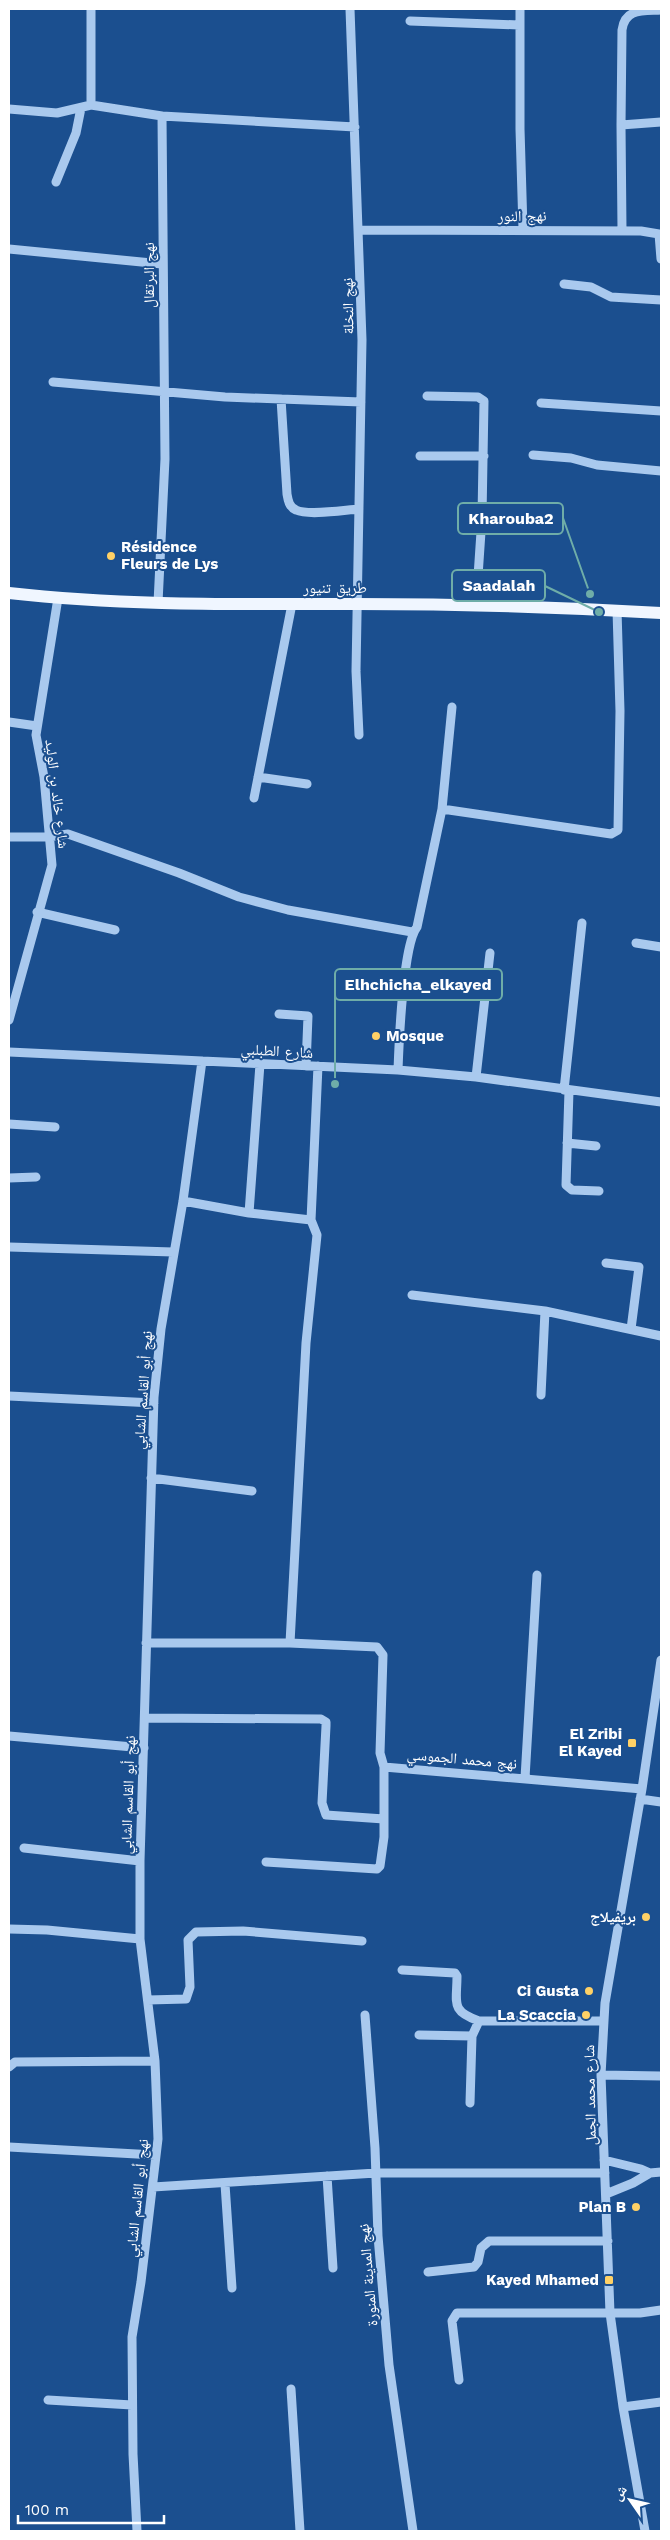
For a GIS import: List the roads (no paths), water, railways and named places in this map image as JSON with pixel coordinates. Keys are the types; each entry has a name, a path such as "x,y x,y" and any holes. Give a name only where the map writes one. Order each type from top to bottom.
{"main road":[{"name":"طريق تنيور","path":"9,592 58,598 158,603 476,606 661,613"}],"street":[{"path":"91,9 91,105"},
{"name":"نهج النخلة","path":"350,9 360,230 361,402 356,671 359,735"},
{"path":"520,9 523,229"},
{"path":"622,230 622,30 624,20 632,12 661,10"},
{"path":"410,21 519,25"},
{"path":"9,109 57,113 91,105 162,116 355,127"},
{"path":"56,182 76,133 81,108"},
{"name":"نهج البرتقال","path":"158,603 164,504 162,116"},
{"path":"621,125 661,122"},
{"name":"نهج النور","path":"360,230 441,232 523,229 622,230 660,234 661,259"},
{"path":"9,248 162,264"},
{"path":"564,284 591,287 611,297 661,300"},
{"path":"53,382 164,393 361,402"},
{"path":"427,396 478,397 484,401 484,456 476,606"},
{"path":"281,399 287,494 292,507 297,511 307,512 359,510"},
{"path":"541,403 661,411"},
{"path":"533,455 571,458 597,465 661,471"},
{"path":"420,456 484,456"},
{"name":"شارع خالد بن الوليد","path":"9,1020 37,912 52,865 44,777 36,735 58,598"},
{"path":"254,798 292,604"},
{"path":"442,809 611,834 618,830 620,824 620,711 617,610"},
{"path":"398,1070 401,1016 412,932 417,927 442,809 452,707"},
{"path":"9,722 37,726"},
{"path":"258,777 307,784"},
{"path":"9,837 49,837 68,834 240,897 288,910 412,932"},
{"path":"37,912 114,930"},
{"path":"582,923 566,1090 566,1185 572,1190 599,1191"},
{"path":"636,944 661,947"},
{"path":"476,1077 490,953"},
{"path":"280,1014 308,1016 306,1066"},
{"name":"شارع الطبلبي","path":"9,1052 398,1070 476,1077 661,1102"},
{"name":"نهج أبو القاسم الشابي","path":"137,2531 132,2405 132,2337 158,2139 155,2062 140,1939 140,1861 154,1403 161,1328 183,1201 202,1061"},
{"path":"249,1213 260,1064"},
{"path":"290,1643 306,1344 317,1235 311,1220 318,1066"},
{"path":"9,1124 55,1127"},
{"path":"567,1143 596,1146"},
{"path":"9,1178 36,1178"},
{"path":"183,1201 249,1213 311,1220"},
{"path":"9,1247 173,1252"},
{"path":"606,1262 639,1267 631,1329"},
{"path":"412,1295 545,1311 661,1336"},
{"path":"542,1395 545,1311"},
{"path":"9,1396 154,1403"},
{"path":"151,1478 252,1491"},
{"path":"525,1778 537,1575"},
{"path":"146,1643 290,1643 372,1645 377,1647 383,1655 380,1753 384,1766"},
{"name":"شارع محمد الجمل","path":"645,2531 623,2407 610,2312 601,2075 603,2021 641,1794 661,1660"},
{"path":"145,1718 321,1719 326,1722 322,1802 326,1815 384,1819"},
{"path":"9,1736 144,1748"},
{"name":"نهج محمد الجموسي","path":"266,1862 377,1869 382,1862 384,1766 525,1778 641,1794 661,1802"},
{"path":"24,1848 140,1861"},
{"path":"9,1929 47,1930 140,1939"},
{"path":"148,2000 186,1999 190,1987 188,1940 196,1932 243,1931 362,1941"},
{"path":"402,1970 455,1973 457,1976 457,2007 461,2014 480,2021 603,2021"},
{"name":"نهج المدينة المنورة","path":"365,2015 376,2172 378,2246 389,2365 413,2531"},
{"path":"470,2102 472,2036 474,2028 480,2021"},
{"path":"419,2035 472,2036"},
{"path":"9,2067 15,2062 155,2062"},
{"path":"601,2075 661,2076"},
{"path":"9,2146 155,2155"},
{"path":"604,2160 650,2173"},
{"path":"153,2187 226,2184 376,2172 605,2173"},
{"path":"606,2194 633,2184 650,2173 661,2172"},
{"path":"328,2176 333,2268"},
{"path":"226,2184 232,2288"},
{"path":"428,2272 474,2267 478,2262 481,2248 488,2242 608,2241"},
{"path":"459,2380 452,2321 457,2313 661,2310"},
{"path":"292,2388 300,2531"},
{"path":"48,2400 132,2405"},
{"path":"623,2407 661,2402"}],"place":[{"name":"Résidence Fleurs de Lys","path":"111,556"},
{"name":"Kharouba2","path":"590,594"},
{"name":"Saadalah","path":"599,612"},
{"name":"Mosque","path":"376,1036"},
{"name":"Elhchicha_elkayed","path":"335,1084"},
{"name":"El Zribi El Kayed","path":"632,1743"},
{"name":"بريفيلاج","path":"646,1917"},
{"name":"Ci Gusta","path":"589,1991"},
{"name":"La Scaccia","path":"586,2015"},
{"name":"Plan B","path":"636,2207"},
{"name":"Kayed Mhamed","path":"609,2280"}]}
